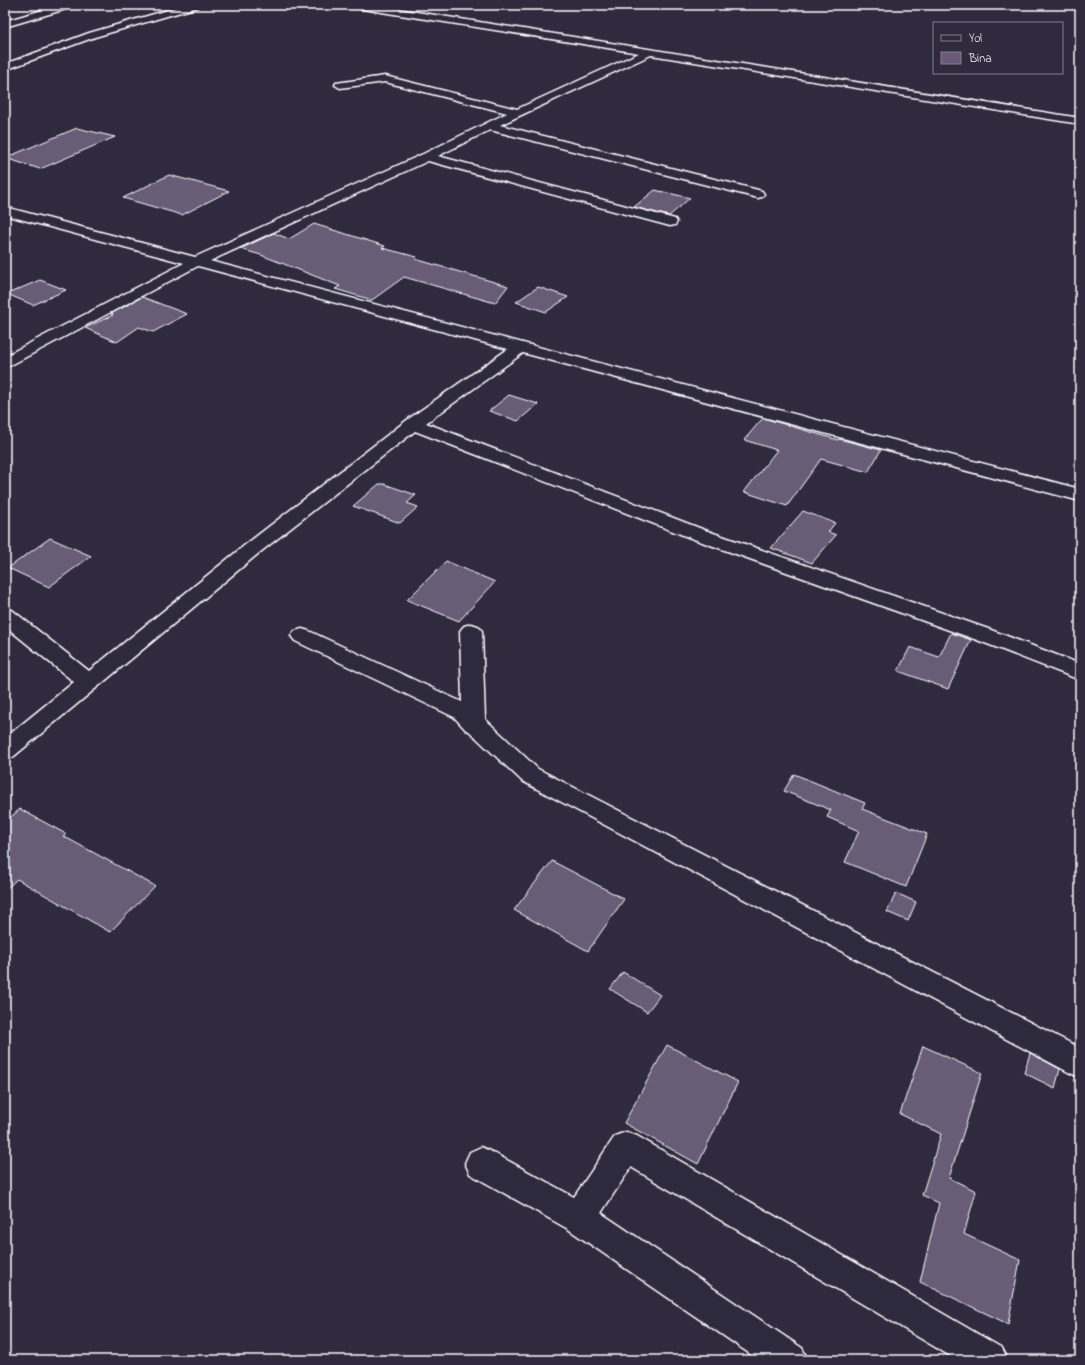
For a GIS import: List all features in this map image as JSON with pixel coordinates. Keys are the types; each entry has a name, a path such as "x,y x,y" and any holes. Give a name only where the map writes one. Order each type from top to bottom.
{"street":[{"path":"5,24 70,5"},
{"path":"5,67 92,35 195,5"},
{"path":"356,5 1080,121"},
{"path":"5,362 196,262 427,157 519,112 650,52"},
{"path":"340,85 385,79 519,112"},
{"path":"490,126 758,194"},
{"path":"427,157 670,222"},
{"path":"5,211 1080,495"},
{"path":"5,751 252,549 413,424 521,347"},
{"path":"413,424 695,533 984,635 1080,672"},
{"path":"5,615 90,683"},
{"path":"471,631 474,724"},
{"path":"302,636 462,711 474,724 530,775 1080,1063"},
{"path":"579,1218 626,1147 990,1360"},
{"path":"482,1163 579,1218 790,1360"}],"building":[{"path":"77,128 115,137 40,169 5,158"},
{"path":"169,175 229,191 182,215 123,198"},
{"path":"655,190 690,198 669,216 634,207"},
{"path":"314,224 385,246 382,248 417,257 415,259 508,286 495,303 404,277 372,300 335,289 340,286 261,255 240,249 274,233 289,239"},
{"path":"40,280 66,290 33,305 7,294"},
{"path":"538,287 568,297 546,312 516,302"},
{"path":"142,297 187,314 153,332 139,327 117,342 85,328 113,315 111,314"},
{"path":"509,395 538,404 518,421 489,411"},
{"path":"763,418 838,440 839,439 881,450 868,472 821,459 787,506 744,492 777,450 744,440"},
{"path":"379,484 384,484 416,495 407,503 418,507 400,523 353,506"},
{"path":"803,511 835,523 828,532 836,535 812,563 771,548"},
{"path":"50,538 91,556 49,587 8,568"},
{"path":"446,561 495,582 459,621 407,600"},
{"path":"951,633 971,640 948,689 898,671 910,647 939,657"},
{"path":"794,774 865,803 862,809 927,834 906,887 845,862 859,831 827,817 831,810 784,791"},
{"path":"20,809 66,834 63,836 155,886 110,932 17,879 5,890 5,822"},
{"path":"552,861 624,899 588,951 514,910"},
{"path":"896,893 916,902 908,921 887,912"},
{"path":"623,972 660,995 647,1012 610,989"},
{"path":"667,1045 738,1082 698,1164 624,1123"},
{"path":"923,1046 982,1073 949,1178 976,1191 964,1234 1020,1260 1008,1324 920,1282 939,1203 922,1195 941,1134 900,1114"},
{"path":"1030,1053 1060,1069 1055,1088 1024,1073"}]}
